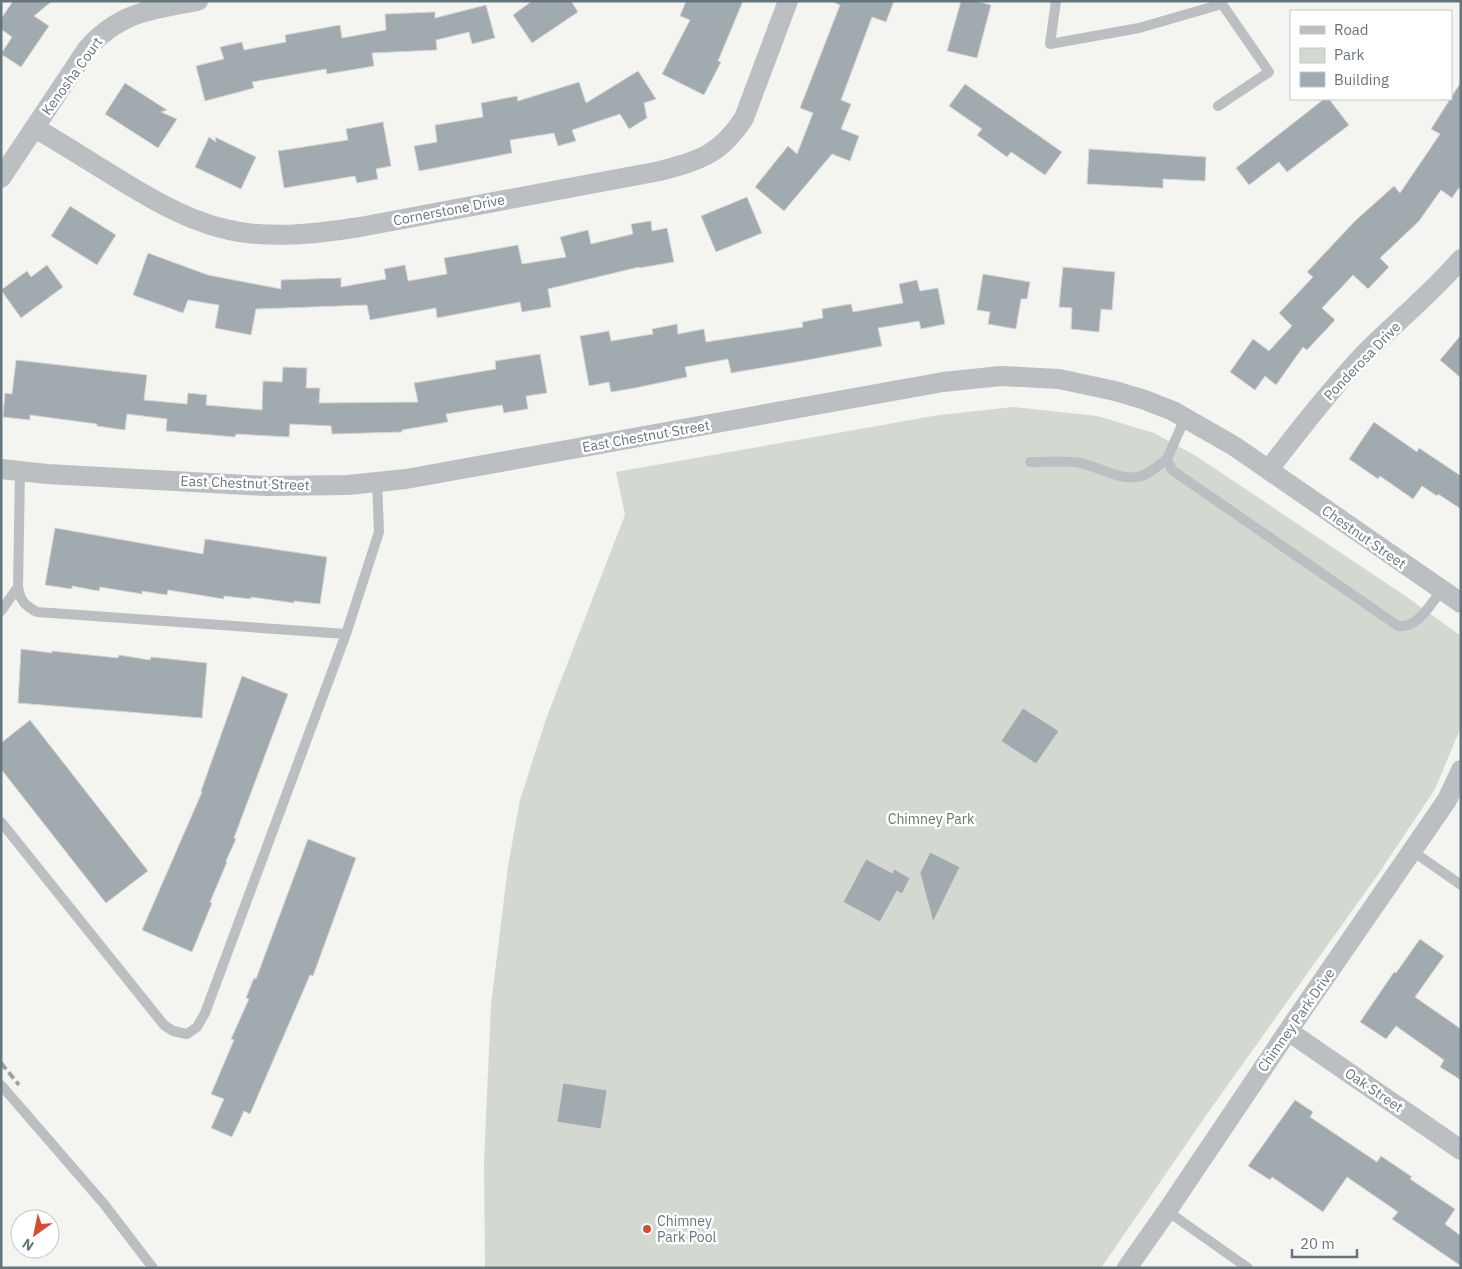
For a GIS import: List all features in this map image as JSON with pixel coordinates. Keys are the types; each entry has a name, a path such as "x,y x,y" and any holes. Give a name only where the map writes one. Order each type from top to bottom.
{"street":[{"name":"Kenosha Court","path":"1,178 87,49 99,35 119,21 138,14 198,1"},
{"name":"Cornerstone Drive","path":"35,128 145,195 202,223 246,233 281,235 316,233 360,227 660,171 695,161 711,154 732,136 744,118 788,1"},
{"name":"Ponderosa Drive","path":"1269,469 1336,384 1445,278 1461,259"},
{"name":"East Chestnut Street","path":"10,470 47,474 267,486 348,485 406,479 943,382 1001,376 1059,380 1115,391 1145,400 1185,418 1269,469"},
{"name":"Chestnut Street","path":"1269,469 1461,603"},
{"name":"Chimney Park Drive","path":"1127,1268 1447,800 1461,770"},
{"name":"Oak Street","path":"1288,1031 1461,1150"}],"lane":[{"path":"1056,1 1050,44 1139,28 1221,3 1269,72 1218,106"},
{"path":"1030,462 1081,464 1111,474 1139,478 1167,459 1185,418"},
{"path":"1167,459 1172,470 1398,626 1410,625 1417,620 1442,590"},
{"path":"10,470 18,587 20,597 28,607 38,612 346,634"},
{"path":"1,822 164,1025 173,1031 187,1034 197,1028 205,1013 346,634 379,532 377,482"},
{"path":"1,611 18,587"},
{"path":"1412,851 1461,885"},
{"path":"1,1085 104,1204 153,1268"},
{"path":"1167,1211 1248,1268"}],"green space":[{"name":"Chimney Park","path":"1014,407 1097,416 1154,433 1196,456 1404,595 1461,636 1461,727 1435,789 1379,873 1207,1114 1101,1268 485,1268 484,1162 491,1005 508,866 520,800 546,719 625,515 616,472 939,415"}],"building":[{"path":"13,1 52,1 34,16 49,26 21,67 1,54 12,37 1,29 1,19"},
{"path":"532,1 571,1 578,12 532,43 513,15"},
{"path":"686,1 743,1 718,61 721,62 704,95 662,74 690,20 680,16"},
{"path":"835,1 894,1 886,22 872,17 841,100 851,104 841,129 859,136 850,161 832,154 784,211 755,187 788,146 797,154 813,113 800,108 840,5 835,3"},
{"path":"961,1 976,1 991,5 977,58 947,51"},
{"path":"486,5 495,38 472,44 469,32 436,40 437,50 372,53 374,66 327,74 326,69 252,82 254,88 205,101 196,66 224,59 220,47 242,42 244,50 286,42 285,35 340,25 342,38 386,30 385,14 435,12 435,18"},
{"path":"638,71 656,99 644,103 647,118 629,129 620,114 572,130 576,141 558,146 554,133 510,140 512,153 419,171 414,146 437,142 435,125 483,117 481,103 517,96 518,101 579,82 586,103"},
{"path":"1461,82 1461,185 1452,198 1441,190 1419,221 1380,258 1389,267 1368,289 1353,275 1322,308 1335,320 1307,350 1303,347 1276,385 1265,376 1255,390 1230,372 1253,339 1269,351 1292,326 1279,313 1313,277 1307,272 1355,221 1394,186 1400,193 1440,134 1431,129 1450,100 1452,100 1452,96"},
{"path":"125,83 167,110 161,112 177,119 158,148 105,114"},
{"path":"965,84 1062,152 1045,175 1011,152 1007,157 977,135 982,129 949,106"},
{"path":"1323,100 1330,100 1349,125 1287,172 1279,162 1249,185 1236,168"},
{"path":"383,122 391,166 376,169 378,179 357,183 355,176 284,188 278,151 348,140 346,129"},
{"path":"209,137 216,142 215,137 256,157 241,189 195,167"},
{"path":"1089,149 1206,157 1205,181 1163,179 1163,188 1087,184"},
{"path":"747,197 762,233 716,252 701,216"},
{"path":"70,206 116,235 97,265 51,236"},
{"path":"651,221 652,231 667,228 674,262 639,267 548,289 551,307 522,312 520,302 437,318 436,308 370,320 367,305 256,309 251,335 215,328 219,305 188,300 183,313 133,295 148,253 208,275 281,289 281,280 341,278 341,287 386,279 384,269 405,265 408,281 447,274 444,258 518,245 522,264 566,257 560,237 588,230 591,244 633,234 631,224"},
{"path":"47,265 63,287 21,318 1,290 27,271 31,277"},
{"path":"1063,267 1115,272 1112,310 1101,309 1099,332 1071,329 1072,308 1059,307"},
{"path":"983,274 1030,282 1027,299 1021,299 1016,329 988,324 990,312 977,310"},
{"path":"917,280 920,291 938,288 945,324 921,329 919,321 878,328 882,346 802,361 731,373 728,359 685,367 687,377 635,388 611,392 609,382 589,386 580,336 609,331 611,341 653,334 652,329 677,324 678,334 704,329 706,342 803,327 802,322 823,318 822,309 851,304 853,312 903,303 899,284"},
{"path":"1461,335 1461,378 1440,360"},
{"path":"540,354 547,393 526,396 528,409 504,413 502,405 446,414 448,422 402,430 402,432 332,434 331,426 290,424 289,437 236,434 235,437 166,431 167,419 127,414 125,430 97,426 97,424 30,415 30,420 3,417 5,393 12,394 16,360 147,375 144,400 187,404 188,393 207,395 206,405 262,410 263,381 282,382 283,367 307,368 306,388 320,388 319,403 418,402 414,383 496,369 495,361"},
{"path":"1374,422 1417,452 1419,448 1461,476 1461,509 1422,486 1413,499 1380,476 1378,479 1349,459"},
{"path":"55,528 203,554 205,539 327,557 320,604 294,601 294,603 251,597 251,599 224,596 224,599 168,590 167,595 142,591 142,594 100,587 99,591 72,586 72,589 45,585"},
{"path":"21,649 118,658 119,655 150,660 151,657 207,663 202,718 18,703"},
{"path":"242,676 288,694 234,838 236,839 192,952 142,930 202,792"},
{"path":"1023,708 1059,731 1036,764 1001,741"},
{"path":"30,720 148,871 106,903 1,769 1,743"},
{"path":"308,839 356,858 313,976 310,975 250,1114 244,1111 232,1137 211,1128 224,1099 211,1094 234,1040 231,1039 249,999 246,998 254,978 256,979"},
{"path":"930,852 960,867 933,922 920,873"},
{"path":"866,859 892,873 894,869 910,878 902,894 897,891 880,922 843,902"},
{"path":"1420,939 1444,956 1415,997 1461,1029 1461,1080 1440,1067 1444,1060 1396,1026 1386,1039 1360,1022 1394,972 1396,973"},
{"path":"563,1083 607,1090 601,1129 557,1122"},
{"path":"1295,1100 1313,1112 1310,1117 1377,1162 1381,1156 1412,1177 1410,1179 1455,1209 1445,1224 1461,1236 1461,1266 1392,1219 1398,1212 1347,1177 1323,1212 1272,1177 1270,1180 1248,1166"}],"railway":[{"path":"1,1063 19,1085"}],"place":[{"name":"Chimney Park Pool","path":"647,1229"}]}
